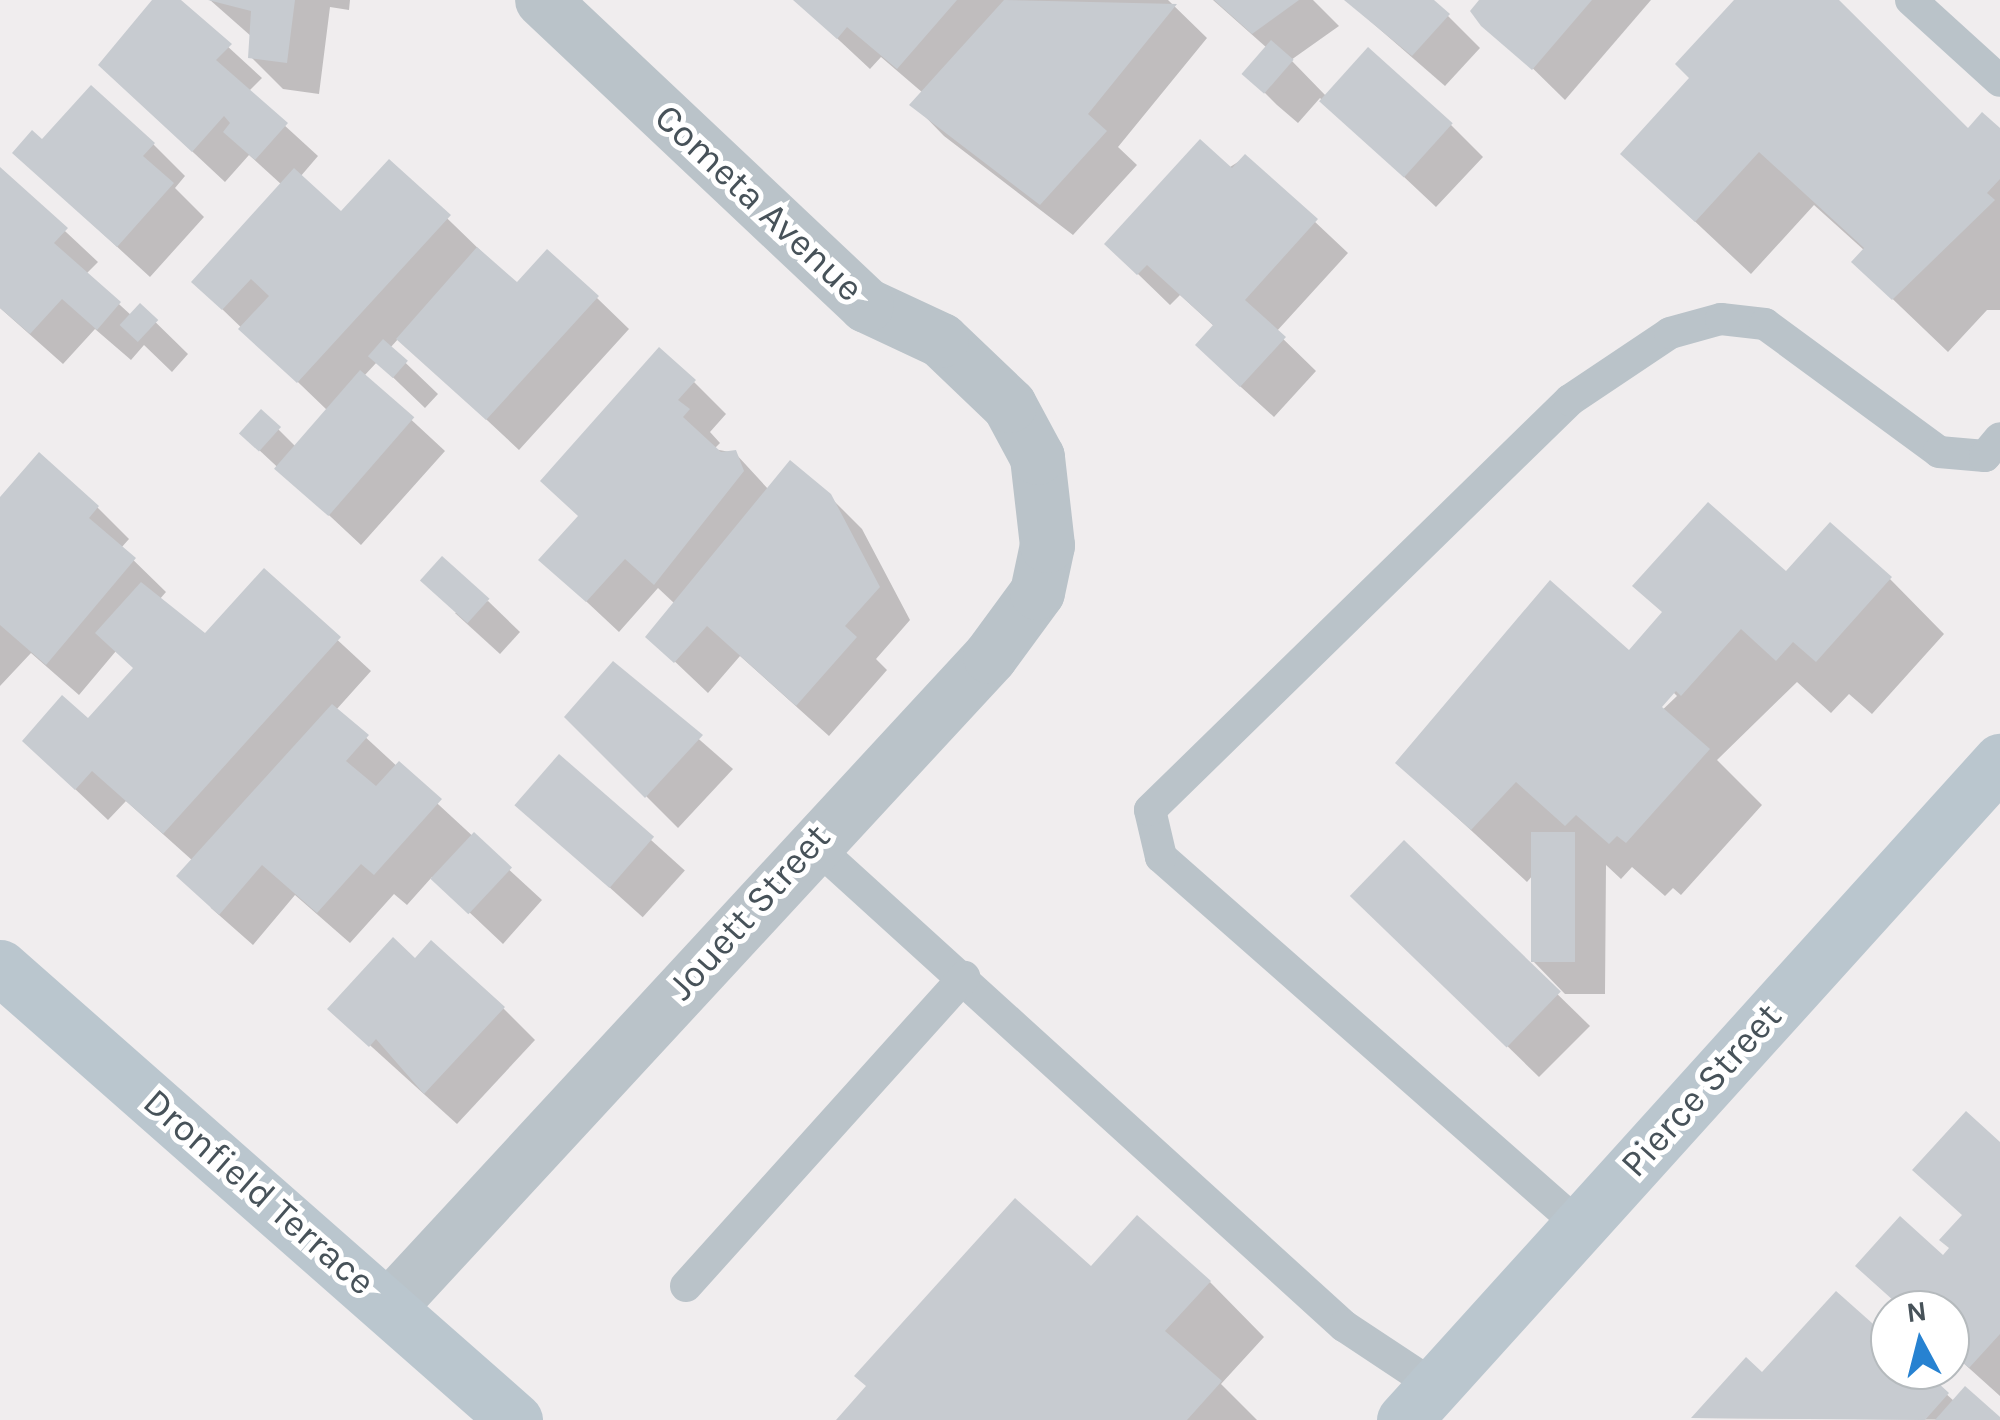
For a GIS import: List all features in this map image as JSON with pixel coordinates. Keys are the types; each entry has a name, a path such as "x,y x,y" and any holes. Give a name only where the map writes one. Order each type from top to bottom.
{"street":[{"name":"Cometa Avenue","path":"542,0 866,304 941,340 1009,404 1044,490"},
{"name":"Jouett Street","path":"388,1306 812,843 990,656 1037,592 1044,490"},
{"name":"Pierce Street","path":"1419,1403 2000,762"},
{"name":"Dronfield Terrace","path":"0,967 515,1420"}],"lane":[{"path":"1911,0 2000,81"},
{"path":"1579,1225 1161,857 1150,810 1570,400 1670,333 1721,320 1765,324 1939,452 1985,456 2000,438"},
{"path":"812,843 1344,1326 1419,1403"},
{"path":"686,1286 964,978"}],"building":[{"path":"152,0 181,0 232,44 216,60 288,123 255,160 223,132 230,123 224,116 192,152 98,65"},
{"path":"208,0 295,0 287,63 248,58 251,11"},
{"path":"793,0 957,0 897,69 847,27 837,39"},
{"path":"1004,0 1177,4 1088,114 1107,131 1040,205 909,105"},
{"path":"1214,0 1299,0 1252,34"},
{"path":"1344,0 1434,0 1450,14 1412,56"},
{"path":"1479,0 1592,0 1532,70 1481,26 1470,11"},
{"path":"1734,0 1839,0 1968,128 1982,112 2000,128 2000,179 1987,193 1995,200 1892,300 1851,262 1864,248 1759,152 1695,222 1620,154 1689,78 1675,64"},
{"path":"1271,40 1294,60 1264,94 1241,74"},
{"path":"1368,47 1453,123 1404,178 1319,101"},
{"path":"91,85 155,143 143,156 174,183 117,247 12,153 32,130 42,139"},
{"path":"1200,139 1232,168 1245,154 1318,219 1245,300 1286,337 1240,387 1195,345 1213,325 1147,265 1137,275 1104,244"},
{"path":"389,159 451,215 297,383 238,329 269,296 251,279 222,310 191,282 294,168 341,211"},
{"path":"0,167 68,228 54,243 121,302 97,330 62,299 30,334 0,308"},
{"path":"477,247 517,282 547,249 599,296 486,420 396,339"},
{"path":"140,303 158,320 138,342 120,325"},
{"path":"383,339 408,361 393,378 368,356"},
{"path":"659,347 696,380 678,400 690,409 683,417 721,452 736,450 744,471 654,585 625,559 586,602 538,560 578,516 540,481"},
{"path":"360,370 414,417 328,516 274,469"},
{"path":"261,409 281,427 259,452 239,434"},
{"path":"39,452 99,506 89,518 136,558 46,665 0,625 0,497"},
{"path":"790,460 831,494 880,587 845,626 857,637 796,706 707,626 674,663 645,637"},
{"path":"1708,502 1786,571 1830,522 1892,577 1816,662 1793,642 1776,661 1741,629 1681,696 1676,691 1662,707 1710,749 1626,843 1617,836 1609,844 1576,815 1565,826 1516,782 1471,830 1395,763 1550,580 1629,650 1662,612 1632,586"},
{"path":"442,556 490,599 467,623 420,581"},
{"path":"264,568 341,637 163,834 92,771 75,790 22,741 62,695 88,718 133,668 95,633 141,582 205,633"},
{"path":"613,661 703,735 645,798 564,717"},
{"path":"332,704 369,735 346,761 376,786 399,761 442,799 374,875 361,864 317,913 262,865 219,915 176,876"},
{"path":"559,754 654,837 609,888 514,805"},
{"path":"474,832 512,867 468,914 430,879"},
{"path":"1531,832 1575,832 1575,962 1531,962"},
{"path":"1404,840 1561,991 1507,1048 1350,896"},
{"path":"393,937 415,958 431,940 505,1007 424,1094 376,1039 369,1047 327,1009"},
{"path":"1966,1111 2000,1142 2000,1334 1970,1367 1970,1290 1882,1290 1855,1266 1900,1216 1943,1255 1949,1248 1939,1240 1962,1215 1912,1170"},
{"path":"1015,1198 1091,1266 1137,1215 1211,1281 1165,1331 1222,1381 1187,1420 836,1420 866,1386 854,1376"},
{"path":"1836,1291 1870,1321 1870,1390 1949,1393 1925,1420 1691,1418 1746,1357 1762,1372"},
{"path":"1961,1390 1970,1390 2000,1417 2000,1420 1935,1420"}]}
